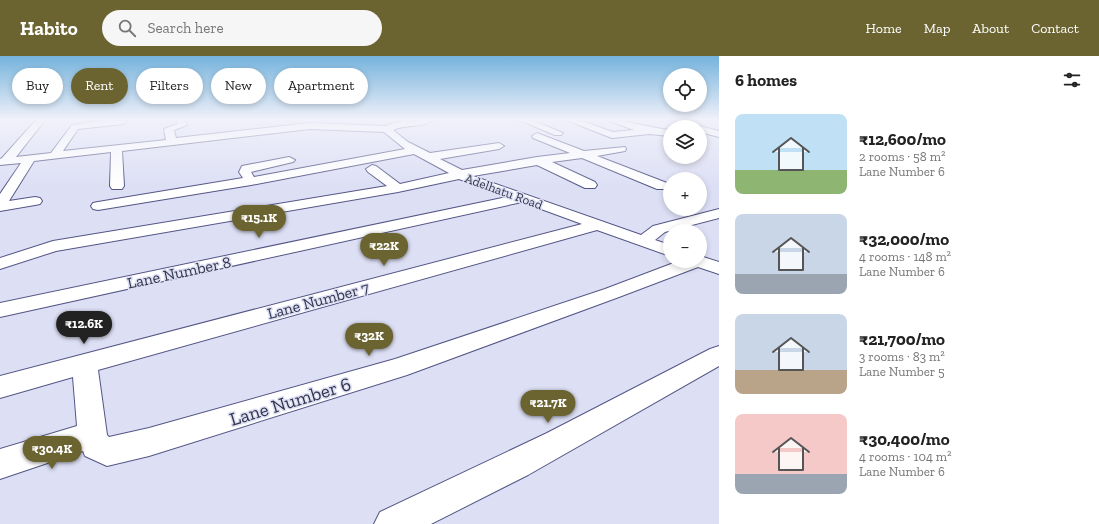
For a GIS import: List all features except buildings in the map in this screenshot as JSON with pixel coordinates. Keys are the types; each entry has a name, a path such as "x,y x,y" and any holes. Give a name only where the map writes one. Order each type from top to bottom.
{"street":[{"path":"3,162 21,142"},
{"path":"54,156 64,142"},
{"path":"93,151 97,142"},
{"path":"117,186 124,142"},
{"path":"3,162 172,142"},
{"name":"Adelhatu Road","path":"403,142 459,174 663,248"},
{"path":"557,142 582,149 662,186"},
{"path":"428,157 499,146"},
{"path":"353,150 410,147"},
{"path":"98,206 162,190 251,181 410,147"},
{"path":"0,264 53,246 398,188 459,174 537,160 582,149 604,151 621,149"},
{"path":"251,181 245,172 246,169 301,158"},
{"path":"0,204 6,185 30,159"},
{"path":"537,160 590,185"},
{"path":"372,169 398,188"},
{"name":"Lane Number 8","path":"0,310 523,198"},
{"path":"0,207 35,201"},
{"path":"643,241 659,229 719,213"},
{"name":"Lane Number 7","path":"0,387 598,225"},
{"path":"707,264 719,268"},
{"name":"Lane Number 6","path":"92,435 96,446 108,452 150,442 398,368 612,293 678,268"},
{"path":"392,524 476,484 607,416 719,355"},
{"path":"0,464 92,435 85,364"}]}
